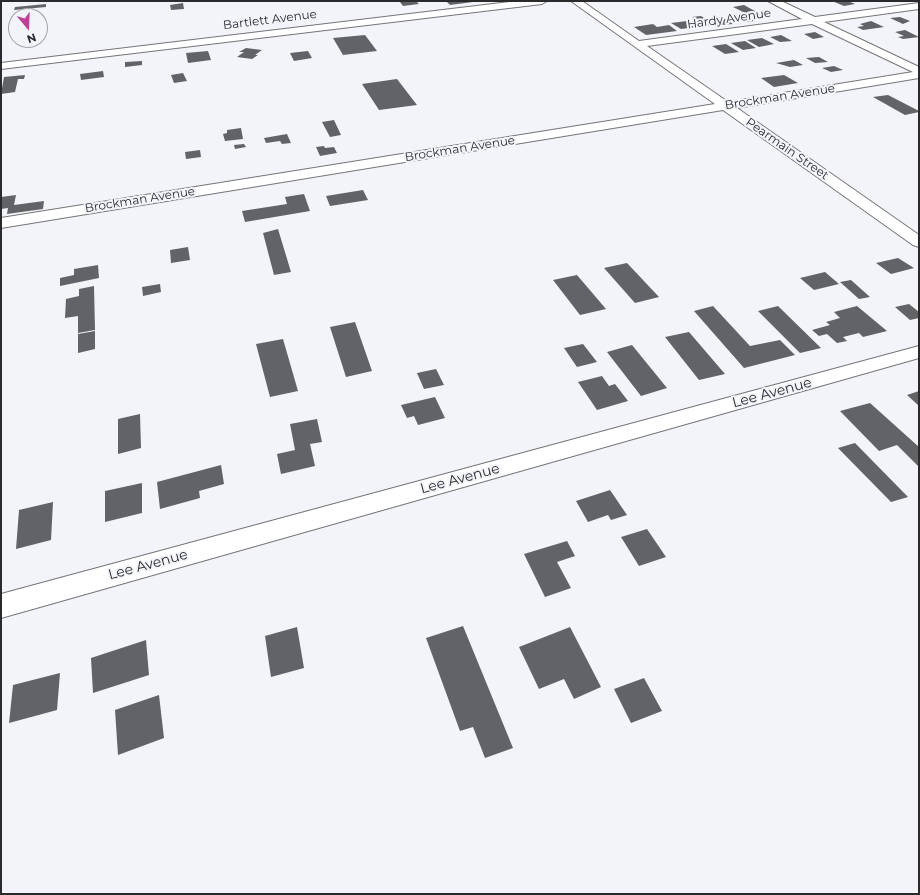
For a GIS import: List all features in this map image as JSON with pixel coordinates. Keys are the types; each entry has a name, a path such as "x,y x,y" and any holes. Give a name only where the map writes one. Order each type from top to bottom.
{"street":[{"name":"Bartlett Avenue","path":"1,66 542,1"},
{"name":"Pearmain Street","path":"576,1 919,242"},
{"path":"773,1 919,71"},
{"name":"Hardy Avenue","path":"638,44 919,6"},
{"name":"Brockman Avenue","path":"1,223 919,75"},
{"name":"Lee Avenue","path":"1,606 919,352"}],"building":[{"path":"416,1 419,4 403,6 400,2"},
{"path":"446,1 473,1 473,2 450,5"},
{"path":"832,1 848,1 855,4 844,6"},
{"path":"183,3 184,9 171,10 170,5"},
{"path":"46,4 46,7 15,7"},
{"path":"744,5 762,15 751,16 733,7"},
{"path":"745,15 755,21 744,22 734,16"},
{"path":"701,16 715,25 701,27 694,22 699,22 692,17"},
{"path":"721,17 733,24 721,25 710,18"},
{"path":"900,17 910,21 903,24 890,18"},
{"path":"687,21 697,27 681,29 671,23"},
{"path":"871,21 884,27 863,30 857,27 864,26 860,24"},
{"path":"653,24 657,27 669,25 677,31 646,35 634,27"},
{"path":"905,30 919,37 903,39 898,37 904,36 895,32"},
{"path":"815,32 824,37 813,39 804,34"},
{"path":"365,35 377,51 343,55 333,38"},
{"path":"781,35 792,41 780,42 770,37"},
{"path":"762,38 774,44 759,47 747,40"},
{"path":"745,41 756,48 743,50 731,43"},
{"path":"726,44 739,52 725,54 712,46"},
{"path":"246,48 262,50 252,59 237,57 244,52 239,52"},
{"path":"208,51 211,60 188,63 186,53"},
{"path":"308,51 312,58 294,61 290,53"},
{"path":"819,57 828,62 815,63 806,58"},
{"path":"794,60 803,65 790,67 776,63"},
{"path":"142,61 142,65 125,67 125,62"},
{"path":"834,66 843,70 831,72 822,68"},
{"path":"103,71 104,77 81,80 80,74"},
{"path":"183,73 187,81 174,83 171,75"},
{"path":"25,75 24,79 18,79 15,92 1,94 4,77"},
{"path":"784,75 798,83 774,87 761,78"},
{"path":"397,79 417,105 379,110 362,84"},
{"path":"888,95 919,112 905,115 873,97"},
{"path":"334,120 341,135 330,137 322,122"},
{"path":"241,128 243,139 225,141 223,134 227,133 227,130"},
{"path":"287,134 291,143 282,144 280,141 266,143 264,138"},
{"path":"244,144 246,147 235,149 234,145"},
{"path":"324,146 325,148 334,147 337,153 320,156 316,147"},
{"path":"200,150 201,157 186,159 185,152"},
{"path":"363,190 368,200 330,206 326,196"},
{"path":"304,194 310,211 245,222 242,211 287,204 285,197"},
{"path":"16,195 14,205 44,201 43,209 7,214 8,208 1,209 1,197"},
{"path":"278,229 291,272 274,275 263,233"},
{"path":"188,247 190,260 171,263 170,250"},
{"path":"898,258 914,268 891,274 876,263"},
{"path":"627,263 659,297 635,303 604,268"},
{"path":"98,265 99,278 60,286 60,278 74,275 74,269"},
{"path":"825,272 839,284 814,290 800,278"},
{"path":"577,275 606,309 580,315 553,280"},
{"path":"851,280 870,297 859,299 840,282"},
{"path":"160,284 161,292 143,296 142,287"},
{"path":"94,286 95,330 78,333 78,316 65,318 66,299 79,296 79,289"},
{"path":"909,304 919,312 919,318 910,320 895,307"},
{"path":"713,306 750,346 780,340 795,355 744,368 694,311"},
{"path":"778,306 821,348 800,353 758,311"},
{"path":"857,306 887,331 863,337 859,333 843,337 847,341 837,343 827,334 819,336 812,330 830,325 826,322 840,318 834,312"},
{"path":"355,322 372,371 346,377 330,327"},
{"path":"95,331 95,349 78,353 78,334"},
{"path":"689,332 725,374 699,380 665,337"},
{"path":"283,339 298,391 270,397 256,344"},
{"path":"583,344 597,362 577,367 564,348"},
{"path":"632,345 667,388 641,396 607,352"},
{"path":"436,369 444,385 424,389 417,373"},
{"path":"602,376 609,386 615,384 628,401 597,410 578,382"},
{"path":"919,391 919,406 907,395"},
{"path":"435,397 445,418 418,425 414,416 407,418 401,405"},
{"path":"870,403 919,447 919,467 897,445 879,451 840,411"},
{"path":"140,414 141,448 118,454 118,419"},
{"path":"317,419 322,442 310,444 315,466 281,474 277,454 295,450 290,424"},
{"path":"855,443 908,497 891,502 838,448"},
{"path":"221,465 224,484 199,491 200,498 160,509 157,482"},
{"path":"142,483 142,513 105,522 105,491"},
{"path":"610,490 627,515 611,520 608,515 588,522 576,501"},
{"path":"53,502 51,540 16,549 19,510"},
{"path":"647,529 666,557 639,566 621,537"},
{"path":"567,541 575,556 557,562 571,588 545,597 524,554"},
{"path":"463,626 513,748 485,758 473,727 460,731 426,638"},
{"path":"297,627 304,668 271,677 265,636"},
{"path":"570,627 601,687 574,699 564,679 539,689 519,647"},
{"path":"146,640 149,675 93,693 91,658"},
{"path":"60,673 57,710 9,723 13,685"},
{"path":"644,678 662,711 631,723 614,689"},
{"path":"159,695 164,738 118,755 115,710"}]}
